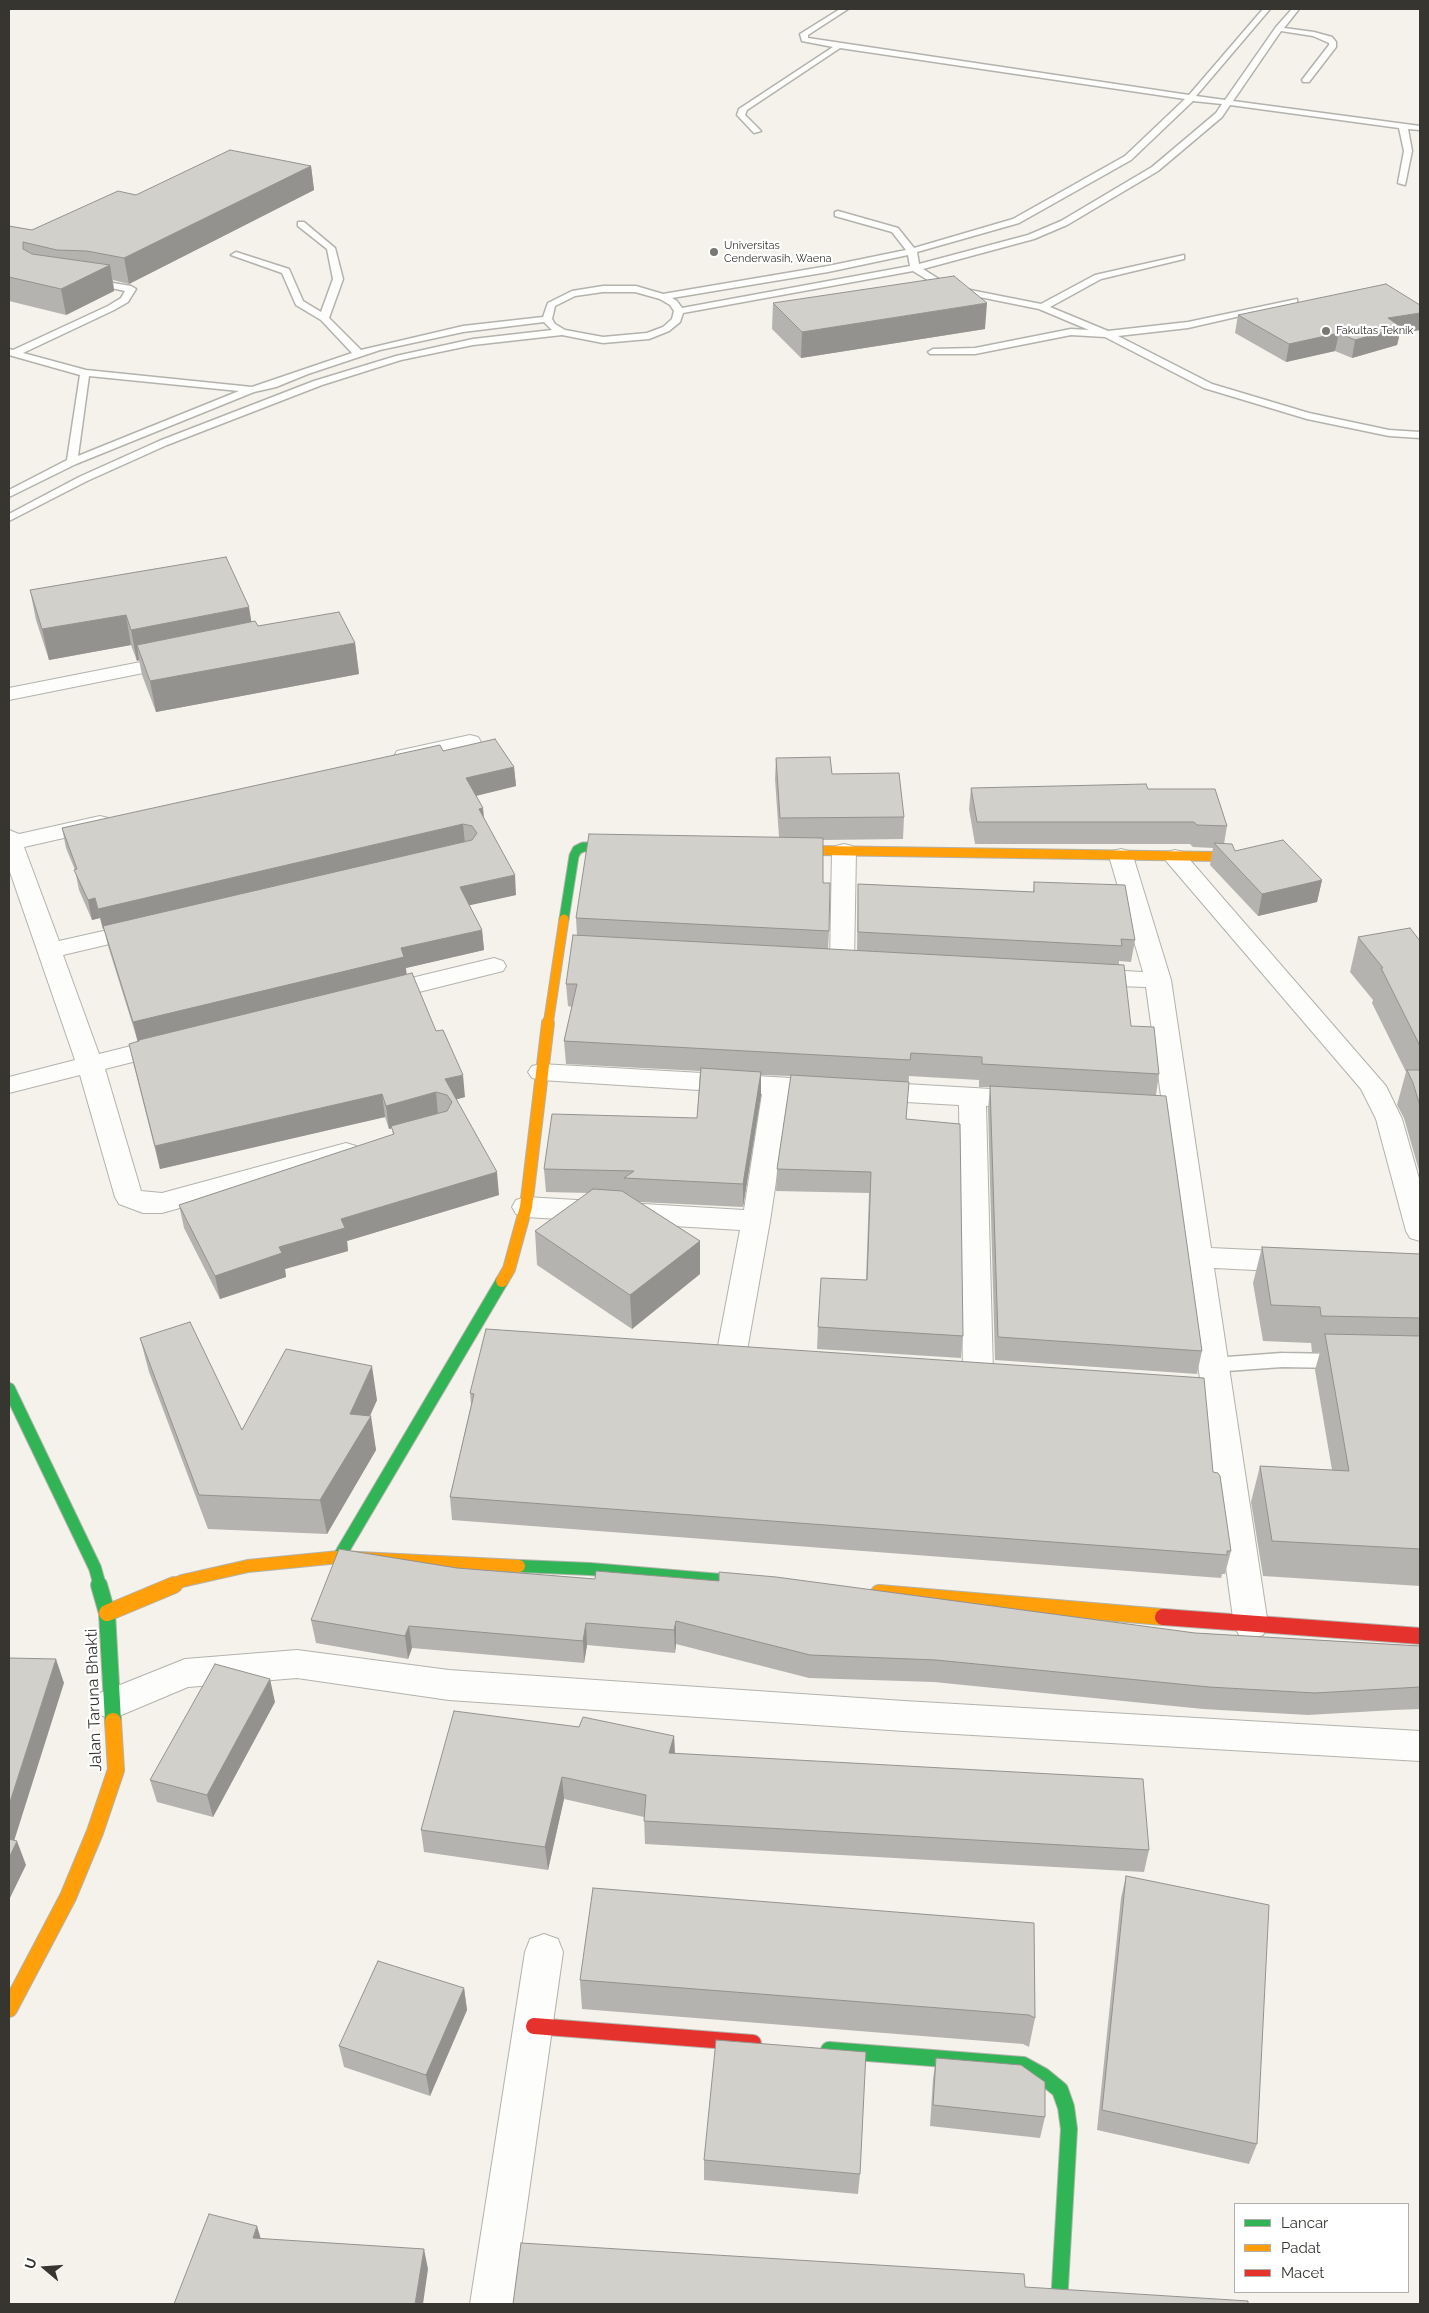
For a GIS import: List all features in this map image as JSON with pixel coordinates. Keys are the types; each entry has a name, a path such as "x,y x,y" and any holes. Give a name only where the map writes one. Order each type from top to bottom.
{"street":[{"path":"9,694 193,657"},
{"path":"384,761 470,742"},
{"path":"116,820 10,840 90,1064 129,1197 143,1203 162,1203 372,1144"},
{"path":"340,1557 484,1339 509,1269 526,1207 541,1072 569,948 574,856 577,850 590,846 639,847"},
{"path":"776,849 1250,858"},
{"path":"842,963 844,851"},
{"path":"1121,856 1158,980 1251,1625"},
{"path":"1175,857 1373,1086 1389,1119 1420,1231"},
{"path":"49,951 165,924"},
{"path":"359,998 494,966"},
{"path":"1060,975 1158,980"},
{"path":"9,1085 186,1040"},
{"path":"541,1072 1050,1102"},
{"path":"731,1356 778,1086"},
{"path":"972,1097 978,1373"},
{"path":"1148,1108 1177,1109"},
{"path":"526,1207 756,1221"},
{"path":"1198,1257 1324,1264"},
{"path":"702,1354 760,1358"},
{"path":"949,1371 1008,1375"},
{"path":"1186,1387 1214,1377"},
{"name":"Jalan Taruna Bhakti","path":"9,1388 95,1568 107,1613 116,1770 95,1832 68,1896 9,2009"},
{"path":"107,1613 182,1581 248,1566 340,1557 590,1569 766,1584"},
{"path":"863,1592 1251,1625 1420,1636"},
{"path":"112,1704 185,1673 297,1664 449,1685 904,1716 1420,1746"},
{"path":"491,2304 544,1952"},
{"path":"534,2026 768,2045"},
{"path":"817,2049 1023,2065 1044,2076 1060,2090 1066,2107 1069,2129 1059,2304"}],"lane":[{"path":"844,9 804,34 805,39 811,42 1191,98 1420,128"},
{"path":"663,297 828,269 912,250 1016,222 1128,158 1191,98 1267,9"},
{"path":"679,311 915,268 1031,237 1064,222 1155,169 1196,135 1230,103 1279,29 1296,9"},
{"path":"1279,29 1314,34 1329,38 1332,42 1333,45 1306,80"},
{"path":"758,131 741,115 743,109 839,46"},
{"path":"1402,183 1408,151 1403,126"},
{"path":"838,214 895,230 912,250 915,268 939,283 958,290 1042,307 1107,334 1208,386 1307,416 1389,433 1420,435"},
{"path":"301,224 331,248 338,279 324,318"},
{"path":"236,255 286,271 299,304 324,318 359,354"},
{"path":"1042,307 1098,276 1181,256"},
{"path":"12,352 111,308 125,300 131,289 81,281"},
{"path":"602,289 636,290 663,297 674,303 679,311 677,320 666,329 649,336 627,340 603,340 580,337 562,332 552,326 547,319 551,305 572,294 602,289"},
{"path":"933,352 975,352 1071,332 1107,334 1188,325 1294,301"},
{"path":"9,494 72,462 251,390 272,385 359,354 463,329 547,319"},
{"path":"9,518 83,479 163,443 318,383 399,358 474,342 562,332"},
{"path":"12,352 85,373 251,390"},
{"path":"72,462 85,373"},
{"path":"1214,1377 1282,1360 1361,1361"}],"building":[{"path":"230,150 311,166 124,258 87,251 57,250 23,242 23,249 32,254 110,265 61,289 9,277 9,226 32,230 118,191 136,195"},
{"path":"954,276 987,303 802,332 773,303"},
{"path":"1386,284 1420,305 1420,313 1388,318 1401,327 1355,340 1339,333 1289,344 1238,315"},
{"path":"226,557 249,607 131,630 126,615 42,629 30,590"},
{"path":"339,612 355,643 150,681 137,645 255,621 258,626"},
{"path":"495,739 514,767 466,778 483,808 479,809 515,875 460,887 482,930 401,948 404,957 133,1022 103,926 472,840 477,833 472,826 463,824 98,909 95,898 88,900 74,870 77,869 62,828 440,745 443,751"},
{"path":"830,757 832,774 899,773 904,817 780,818 776,758"},
{"path":"1146,784 1148,789 1215,789 1227,826 1197,825 1194,822 977,822 971,788"},
{"path":"589,834 823,838 823,883 830,883 829,931 576,918"},
{"path":"1283,840 1322,880 1262,894 1214,843 1232,844 1235,851"},
{"path":"1034,882 1125,885 1135,940 1121,939 1122,946 858,932 858,884 1034,892"},
{"path":"1410,928 1420,941 1420,1046 1381,968 1383,968 1358,937"},
{"path":"573,935 1124,965 1131,1026 1154,1027 1159,1074 982,1064 982,1057 911,1053 910,1060 564,1041 577,984 566,984"},
{"path":"412,973 436,1031 443,1030 463,1075 445,1079 497,1172 341,1219 345,1228 279,1247 282,1253 215,1276 179,1205 394,1134 391,1126 447,1111 452,1102 447,1095 436,1092 386,1106 382,1094 155,1146 129,1044"},
{"path":"701,1068 761,1072 743,1184 624,1178 634,1171 544,1169 552,1114 697,1118"},
{"path":"1407,1070 1420,1070 1420,1106 1413,1083"},
{"path":"791,1075 909,1082 906,1119 960,1124 963,1336 818,1327 821,1278 867,1280 871,1172 777,1169"},
{"path":"990,1086 1166,1096 1202,1351 998,1337"},
{"path":"593,1189 622,1191 700,1241 630,1295 535,1231"},
{"path":"1262,1247 1420,1254 1420,1318 1321,1316 1320,1307 1271,1305"},
{"path":"190,1322 242,1430 286,1349 372,1366 350,1414 371,1416 320,1500 199,1495 140,1338"},
{"path":"486,1329 1204,1378 1213,1472 1218,1473 1220,1476 1231,1551 1227,1551 1227,1555 450,1497 474,1394 470,1393"},
{"path":"1325,1334 1420,1336 1420,1549 1272,1541 1260,1466 1349,1471"},
{"path":"339,1549 457,1568 595,1579 596,1571 719,1581 719,1572 776,1577 1195,1633 1420,1646 1420,1687 1315,1693 1209,1687 936,1660 810,1655 676,1621 674,1630 586,1623 583,1641 409,1626 405,1636 311,1620"},
{"path":"9,1658 56,1659 9,1805"},
{"path":"215,1664 270,1679 207,1795 150,1780"},
{"path":"454,1711 579,1727 583,1717 674,1736 669,1753 1143,1779 1149,1850 644,1821 646,1795 562,1777 545,1847 421,1830"},
{"path":"9,1839 17,1841 9,1858"},
{"path":"1126,1876 1269,1905 1257,2144 1102,2110"},
{"path":"593,1888 1034,1923 1035,2018 1029,2015 580,1980"},
{"path":"378,1961 464,1988 426,2075 339,2046"},
{"path":"716,2040 866,2052 860,2174 704,2160"},
{"path":"936,2058 1021,2065 1045,2082 1045,2117 933,2105"},
{"path":"209,2214 257,2226 253,2238 424,2249 415,2304 174,2304"},
{"path":"521,2243 1024,2274 1025,2287 1248,2301 1248,2304 513,2304"}],"traffic: fast":[{"path":"564,919 574,856 577,850 583,847 625,847"},
{"path":"339,1557 502,1281"},
{"path":"9,1389 95,1568 107,1613 113,1721"},
{"path":"519,1566 590,1569 756,1583"},
{"path":"829,2050 1023,2065 1043,2076 1060,2090 1066,2107 1069,2129 1059,2304"}],"traffic: slow":[{"path":"785,850 1250,857"},
{"path":"502,1281 509,1269 526,1207 541,1072 564,919"},
{"path":"107,1613 182,1581 248,1566 339,1557 519,1566"},
{"path":"879,1593 1163,1617"},
{"path":"9,2009 68,1897 95,1832 116,1770 113,1721"}],"traffic: jam":[{"path":"1163,1617 1420,1636"},
{"path":"534,2026 753,2043"}],"place":[{"name":"Universitas Cenderwasih, Waena","path":"714,252"},
{"name":"Fakultas Teknik","path":"1326,331"}]}
